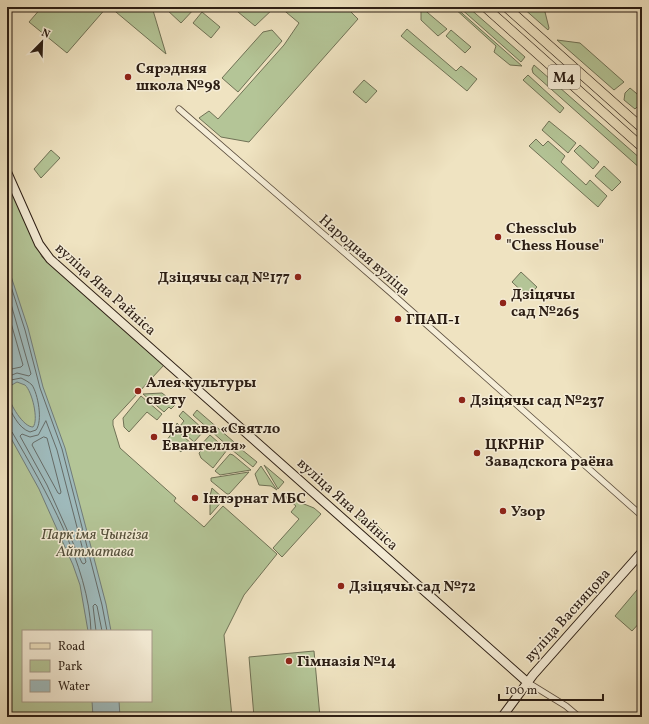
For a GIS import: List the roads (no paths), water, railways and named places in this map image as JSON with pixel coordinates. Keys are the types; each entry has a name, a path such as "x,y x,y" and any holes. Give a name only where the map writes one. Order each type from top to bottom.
{"main road":[{"name":"М4","path":"485,7 642,147"},
{"name":"М4","path":"506,7 642,128"}],"street":[{"name":"Народная вуліца","path":"180,109 396,297 642,516"},
{"name":"вуліца Яна Райніса","path":"7,172 39,244 50,259 527,682 566,706 579,717"},
{"name":"вуліца Васняцова","path":"502,717 527,682 642,552"}],"water":[{"path":"7,264 28,328 43,387 65,448 106,604 111,630 88,630 80,585 73,565 39,489 7,431","holes":["17,382 28,388 35,412 35,423 33,427 29,426 21,419 11,404 8,395 10,386"]},
{"path":"92,702 119,702 120,717 93,717"}],"place":[{"name":"Сярэдняя школа №98","path":"128,77"},
{"name":"Chessclub \"Chess House\"","path":"498,237"},
{"name":"Дзіцячы сад №177","path":"298,277"},
{"name":"Дзіцячы сад №265","path":"503,303"},
{"name":"ГПАП-1","path":"398,319"},
{"name":"Алея культуры свету","path":"138,391"},
{"name":"Дзіцячы сад №237","path":"462,400"},
{"name":"Царква «Святло Евангелля»","path":"154,437"},
{"name":"ЦКРНіР Завадскога раёна","path":"477,453"},
{"name":"Інтэрнат МБС","path":"195,498"},
{"name":"Узор","path":"503,511"},
{"name":"Дзіцячы сад №72","path":"341,586"},
{"name":"Гімназія №14","path":"289,661"}],"park label":[{"name":"Парк імя Чынгіза Айтматава","path":"95,542"}]}
